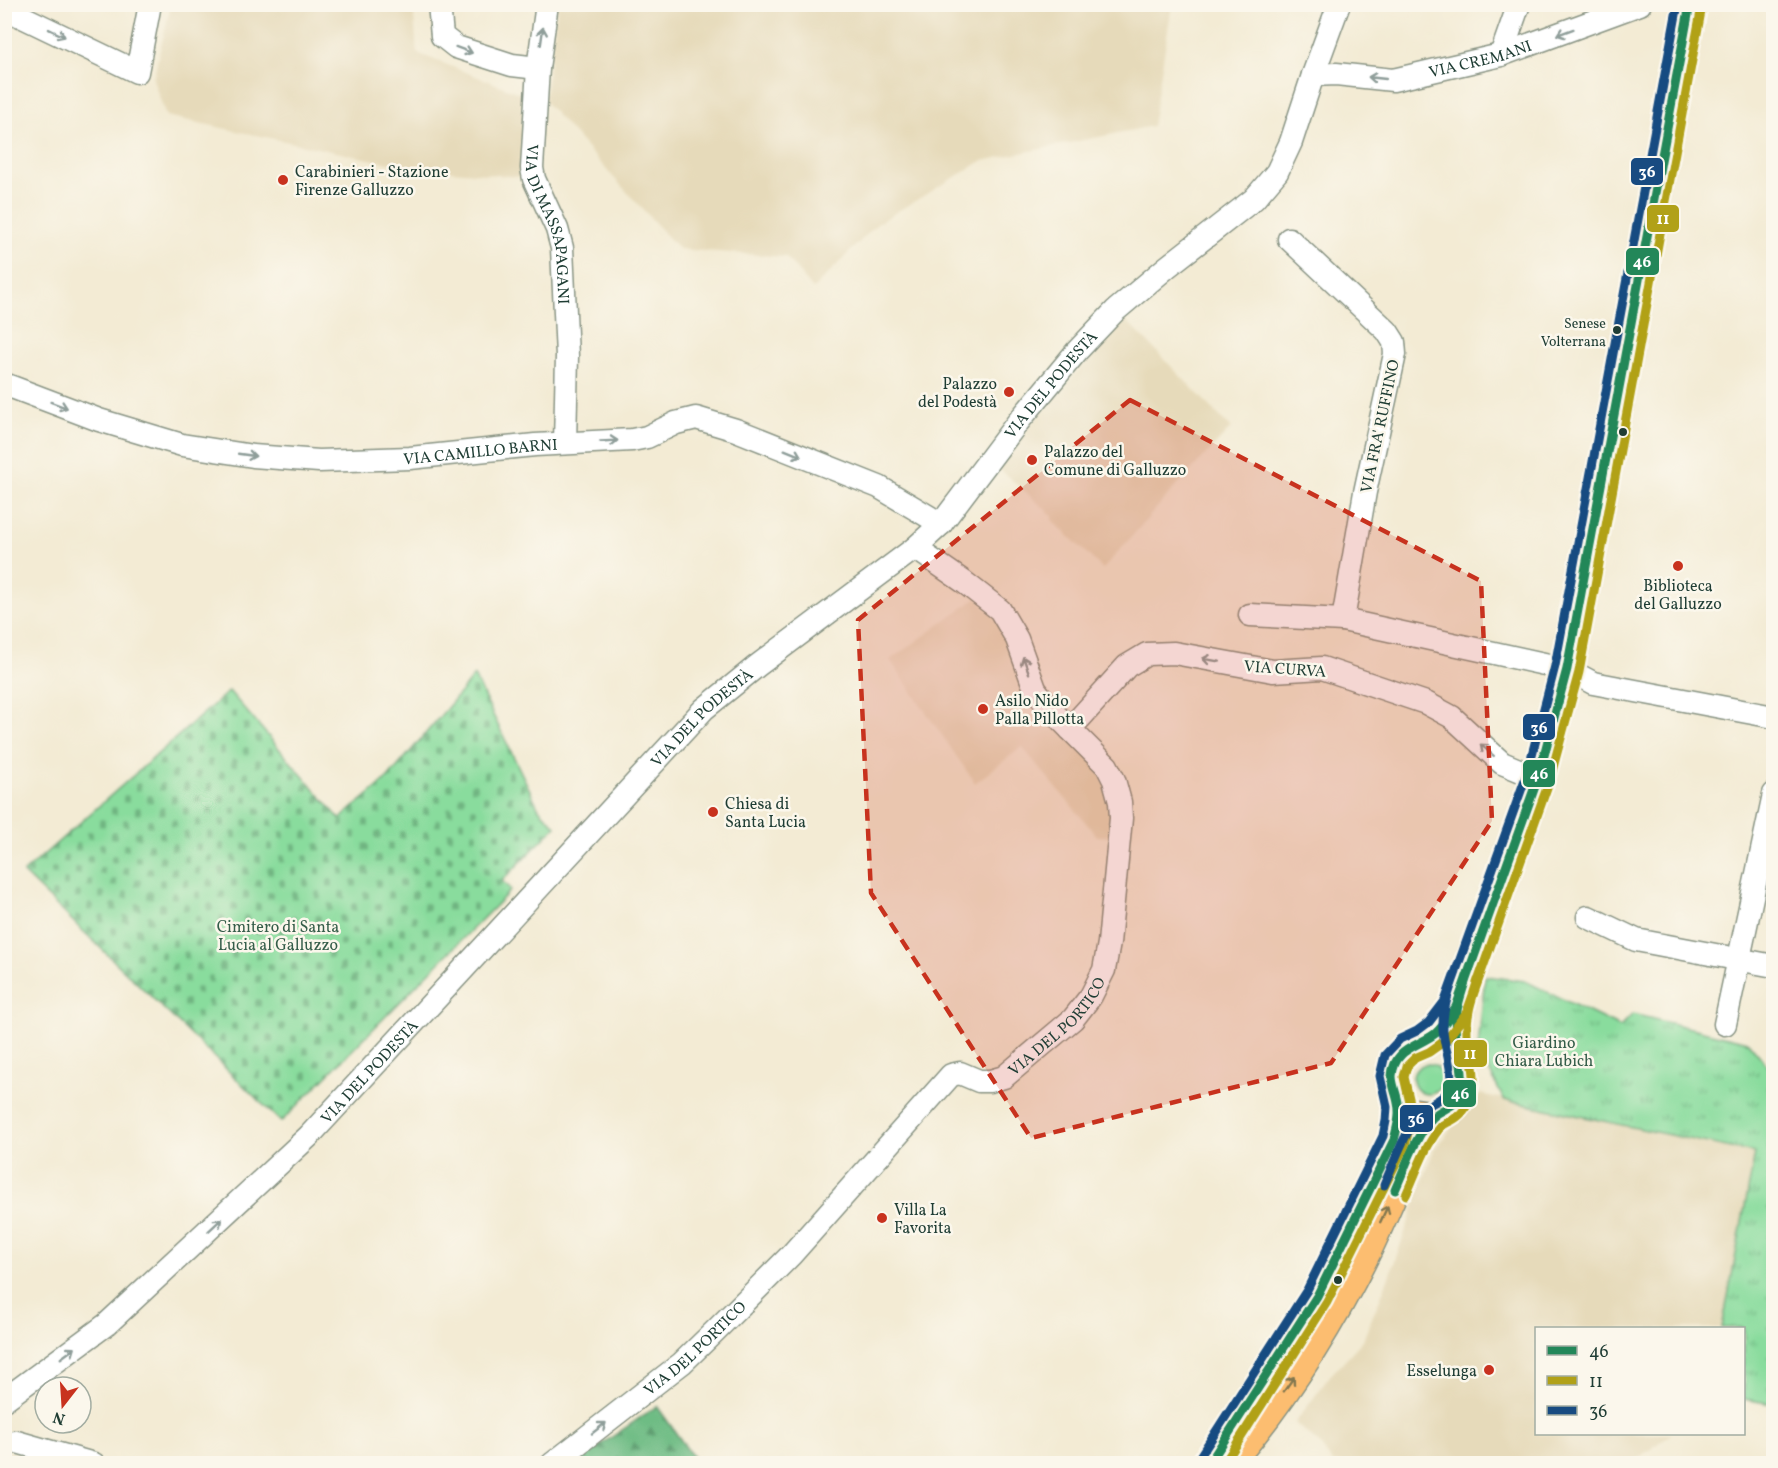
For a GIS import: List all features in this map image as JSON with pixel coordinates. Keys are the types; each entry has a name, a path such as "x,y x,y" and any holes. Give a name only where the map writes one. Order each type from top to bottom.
{"main road":[{"path":"1456,1007 1438,1031 1423,1042 1408,1048 1396,1060 1392,1077 1394,1092 1403,1105 1417,1113 1436,1114 1449,1108 1458,1096 1463,1083 1455,1028 1456,1007 1538,778 1567,669 1690,4"},
{"path":"1423,1042 1447,1049 1460,1062"},
{"path":"1209,1464 1317,1296 1394,1140 1399,1114 1397,1097"},
{"path":"1228,1464 1290,1384 1336,1311 1367,1251 1413,1149 1436,1114"}],"street":[{"path":"4,8 137,72 150,4"},
{"path":"439,4 442,36 456,47 512,65 538,68"},
{"name":"VIA DI MASSAPAGANI","path":"547,4 538,68 532,168 534,179 557,229 562,248 567,356 565,443"},
{"name":"VIA DEL PODESTÀ","path":"4,1400 107,1324 309,1136 704,709 915,548 941,524 1018,422 1077,351 1108,319 1167,267 1254,199 1277,172 1291,142 1312,75 1340,4"},
{"path":"1501,56 1520,4"},
{"name":"VIA CREMANI","path":"1312,75 1336,74 1393,80 1501,56 1640,4"},
{"name":"VIA FRA' RUFFINO","path":"1288,239 1387,332 1394,342 1395,354 1365,492 1343,620"},
{"name":"VIA CAMILLO BARNI","path":"4,384 99,420 182,445 253,456 319,461 410,458 535,444 632,440 647,437 676,423 696,418 736,430 879,487 941,524"},
{"name":"VIA DEL PORTICO","path":"552,1464 682,1363 791,1255 951,1075 960,1073 979,1082 1004,1077 1073,1019 1091,996 1104,970 1109,943 1121,818 1120,802 1114,780 1107,766 1050,709 1035,689 1017,639 1000,610 915,548"},
{"path":"1250,615 1343,620 1567,669 1593,683 1773,717"},
{"name":"VIA CURVA","path":"1070,729 1127,666 1147,654 1174,653 1273,671 1323,668 1425,703 1452,717 1502,763 1538,778"},
{"path":"1725,1024 1773,794"},
{"path":"1588,917 1636,940 1773,966"},
{"path":"4,1443 17,1442 94,1464"}],"highlighted area":[{"path":"1130,400 1481,581 1492,821 1331,1063 1031,1138 871,893 858,620"}],"shaded area":[{"path":"171,5 413,5 417,53 524,95 520,177 407,167 166,116 153,79"},
{"path":"558,5 1172,5 1152,126 982,161 878,223 813,289 786,257 679,249 544,101"},
{"path":"1126,320 1231,428 1103,569 1053,521 1053,516 995,465 1090,357"},
{"name":"Asilo Nido Palla Pillotta","path":"977,598 1004,629 1099,769 1109,793 1115,837 1097,836 1022,747 975,783 890,660"},
{"path":"1480,1094 1755,1153 1722,1327 1535,1327 1535,1435 1671,1435 1631,1463 1333,1463 1322,1447 1295,1423 1329,1377 1363,1340 1392,1269 1434,1149"}],"green space":[{"name":"Cimitero di Santa Lucia al Galluzzo","path":"474,676 539,809 556,826 502,881 511,890 281,1122 23,873 229,691 340,819 388,778"},
{"name":"Giardino Chiara Lubich","path":"1485,976 1525,981 1620,1027 1633,1014 1748,1042 1773,1072 1773,1404 1745,1399 1745,1327 1722,1327 1755,1153 1504,1100 1478,1048"},
{"path":"1428,1064 1439,1068 1443,1079 1439,1090 1428,1094 1417,1090 1413,1079 1417,1068"},
{"path":"657,1406 697,1463 574,1463"}],"transit line":[{"name":"36","path":"1199,1458 1307,1290 1383,1136 1387,1107 1380,1076 1385,1055 1400,1039 1429,1022 1445,1001 1527,774 1555,666 1678,4"},
{"name":"46","path":"1209,1464 1317,1296 1394,1140 1399,1112 1392,1076 1397,1059 1408,1049 1436,1033 1456,1007 1538,778 1567,669 1690,4"},
{"name":"11","path":"1224,1464 1327,1302 1405,1145 1410,1125 1411,1107 1404,1077 1407,1066 1415,1058 1429,1052 1446,1040 1467,1012 1549,782 1579,672 1702,6"},
{"name":"36","path":"1384,1185 1415,1120 1424,1109 1444,1096 1449,1089 1451,1076 1443,1023 1446,1001 1456,972"},
{"name":"46","path":"1395,1190 1421,1133 1437,1113 1453,1104 1459,1096 1462,1070 1455,1022 1467,976"},
{"name":"11","path":"1406,1195 1434,1136 1442,1125 1460,1114 1471,1097 1474,1078 1467,1020 1478,980"}],"place":[{"name":"Carabinieri - Stazione Firenze Galluzzo","path":"283,180"},
{"name":"Senese Volterrana","path":"1617,330"},
{"name":"Palazzo del Podestà","path":"1009,392"},
{"name":"Palazzo del Comune di Galluzzo","path":"1032,460"},
{"name":"Biblioteca del Galluzzo","path":"1678,566"},
{"name":"Asilo Nido Palla Pillotta","path":"983,709"},
{"name":"Chiesa di Santa Lucia","path":"713,812"},
{"name":"Villa La Favorita","path":"882,1218"},
{"name":"Esselunga","path":"1489,1370"}]}
